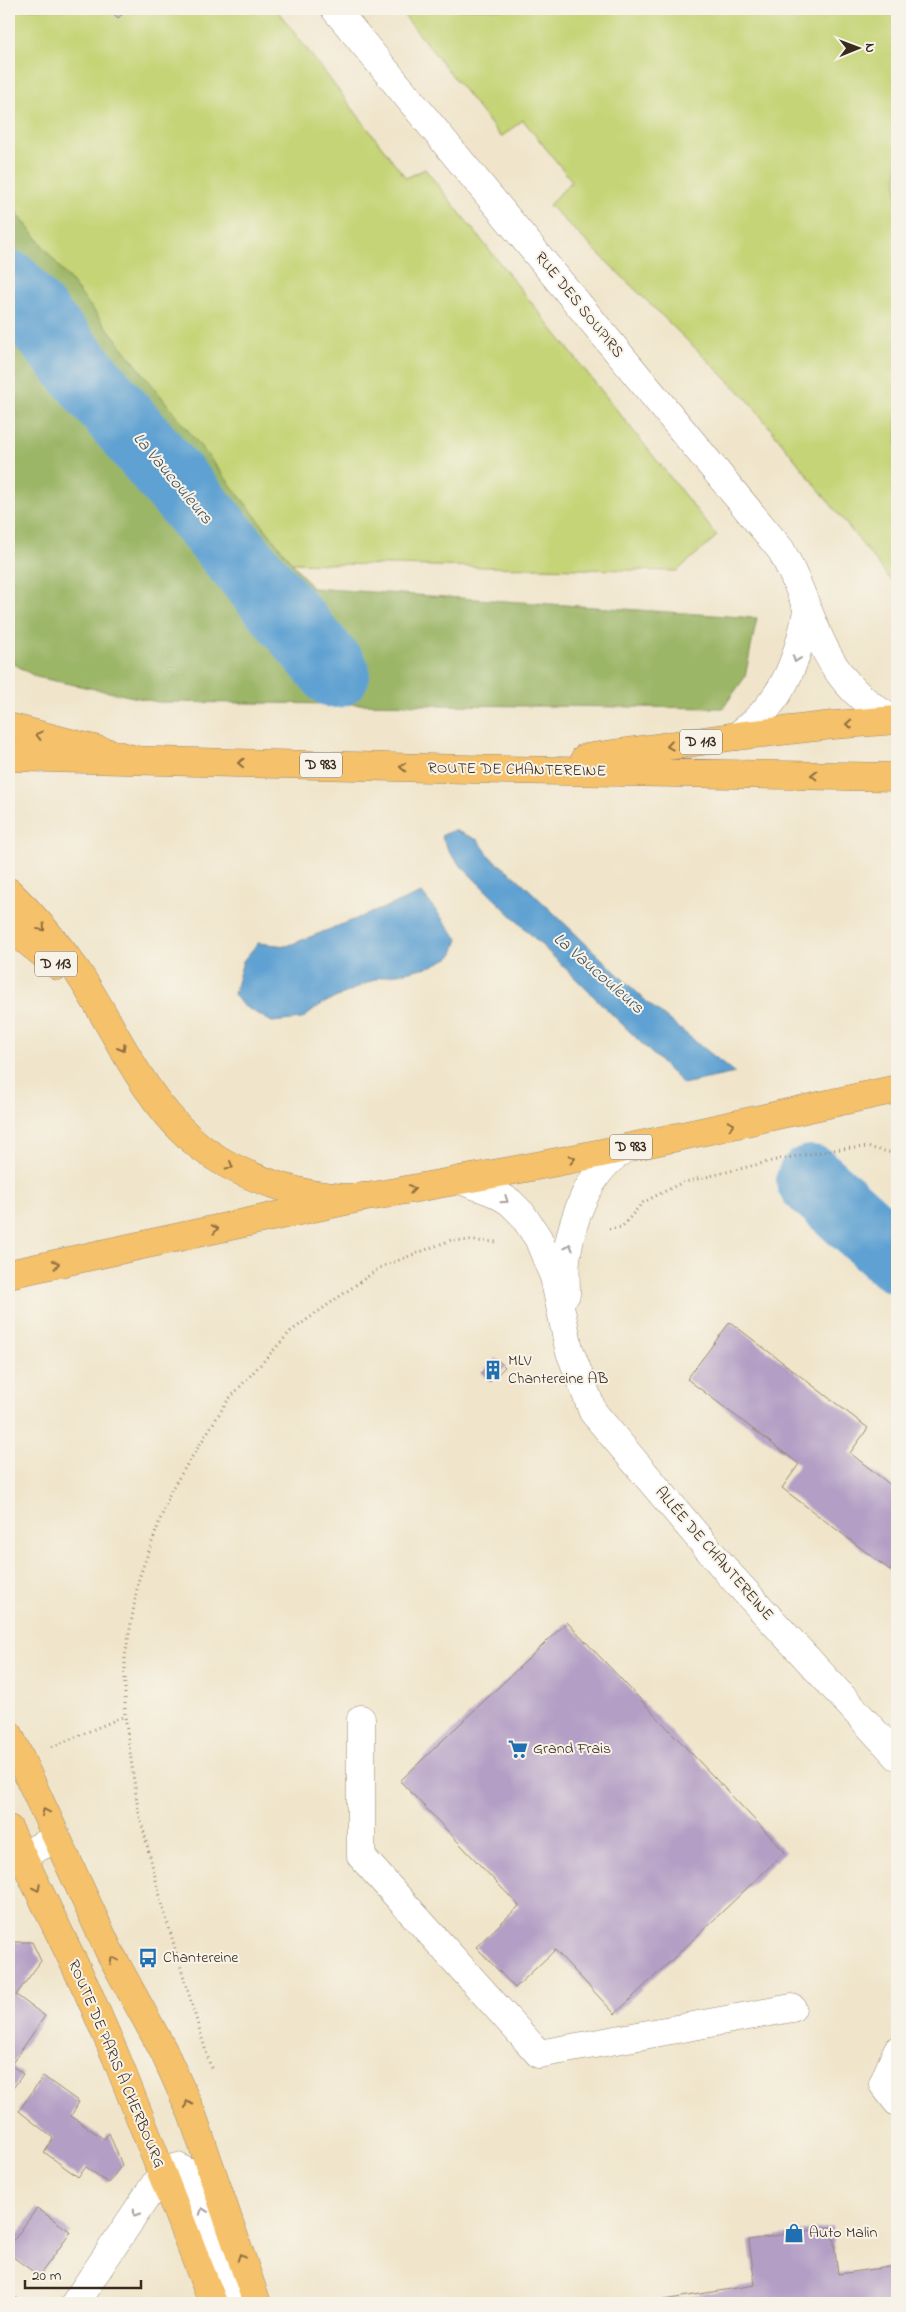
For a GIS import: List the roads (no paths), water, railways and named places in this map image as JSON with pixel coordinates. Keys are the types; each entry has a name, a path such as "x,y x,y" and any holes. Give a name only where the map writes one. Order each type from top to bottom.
{"main road":[{"name":"D 113","path":"505,770 737,736 896,720"},
{"path":"9,727 137,760"},
{"name":"D 983","path":"9,757 137,760"},
{"name":"ROUTE DE CHANTEREINE","path":"137,760 505,770 897,777"},
{"name":"D 983","path":"9,892 57,945 77,971 139,1077 168,1117 193,1140 218,1159 241,1173 265,1182 324,1195 364,1198 627,1148 897,1089"},
{"name":"D 113","path":"9,927 58,965 98,1006"},
{"path":"9,1274 364,1198"},
{"path":"9,1734 109,1950 179,2083 192,2114 257,2303"},
{"name":"ROUTE DE PARIS À CHERBOURG","path":"9,1829 15,1859 87,1990 163,2172 213,2303"}],"street":[{"name":"RUE DES SOUPIRS","path":"335,9 781,550 792,569 807,611 830,661 842,679 864,700 896,720"},
{"path":"737,736 752,725 779,694 801,643 807,611"},
{"path":"566,1331 566,1262 572,1234 592,1182 615,1154 627,1148"},
{"path":"460,1180 495,1193 510,1202 522,1214 538,1238 554,1277 566,1331"},
{"name":"ALLÉE DE CHANTEREINE","path":"566,1331 569,1349 592,1412 730,1575 897,1756"},
{"path":"361,1719 361,1856 539,2054 792,2008"},
{"path":"15,1859 57,1838"},
{"path":"897,2051 883,2084 897,2102"},
{"path":"77,2302 163,2172 178,2167 190,2174 235,2298 242,2303"}],"water":[{"path":"454,830 478,840 491,858 516,877 650,1005 735,1073 683,1084 461,866 450,853 441,836"},
{"path":"422,893 458,939 452,956 432,966 378,978 322,1004 302,1019 272,1022 242,1005 234,994 243,961 258,943 287,946"}],"waterway":[{"name":"La Vaucouleurs","path":"9,285 335,673"},
{"name":"La Vaucouleurs","path":"811,1180 897,1258"}],"place":[{"name":"MLV Chantereine AB","path":"493,1370"},
{"name":"Grand Frais","path":"518,1749"},
{"name":"Chantereine","path":"148,1958"},
{"name":"Auto Malin","path":"794,2233"}]}
